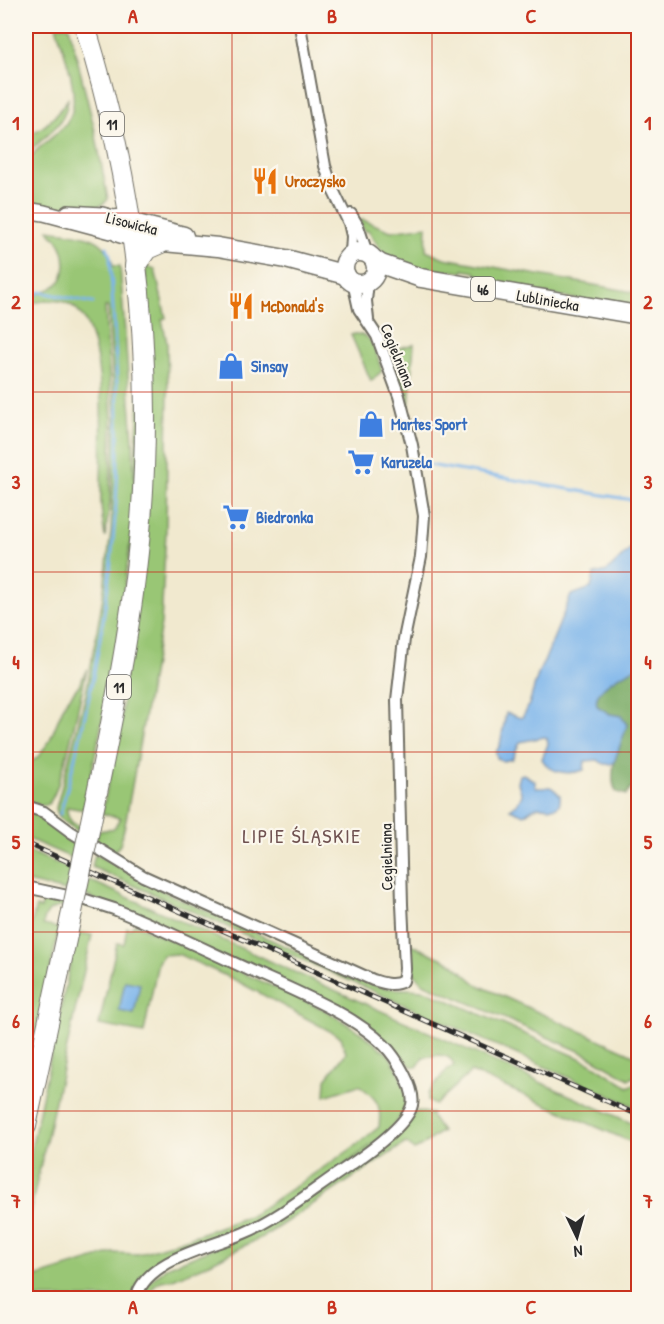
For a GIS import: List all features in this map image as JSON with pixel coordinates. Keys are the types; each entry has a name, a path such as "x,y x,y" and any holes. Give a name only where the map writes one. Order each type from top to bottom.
{"highway":[{"name":"11","path":"26,1126 105,758 126,646 135,578 144,469 145,372 135,266 74,26"},
{"name":"11","path":"85,26 107,100 117,146 141,513"},
{"path":"135,266 147,249 161,243"}],"main road":[{"name":"Lisowicka","path":"26,210 44,213 98,214 124,228 161,243 218,247 286,259 360,268"},
{"name":"Lisowicka","path":"124,228 176,234 218,247"},
{"name":"Lubliniecka","path":"360,268 639,315"}],"street":[{"name":"Cegielniana","path":"26,806 44,812 71,832 144,876 373,980 389,984 398,984 403,981 405,969 397,700 404,639 421,557 424,516 404,412 379,342 359,309 360,268 354,219 330,185 300,26"},
{"path":"26,887 86,900 114,909 320,1004 360,1027 384,1045 397,1061 412,1096 411,1109 397,1126 360,1159 259,1226 163,1266 146,1279 136,1299"}],"green space":[{"path":"56,26 69,26 95,131 108,199 102,205 82,210 26,205 27,163 38,149 66,124 73,107 71,76"},
{"path":"68,99 63,117 58,124 26,155 26,135 50,121"},
{"path":"363,220 391,231 427,226 426,250 444,258 638,293 638,310 512,288 478,278 475,272 420,269 399,264 382,251 369,231 364,231 359,221"},
{"path":"48,230 79,234 97,241 105,247 113,266 120,266 133,441 134,483 130,542 118,643 84,810 67,807 70,820 80,826 79,832 61,819 56,808 86,694 103,597 111,531 115,416 108,307 105,307 112,419 110,502 105,537 101,505 101,395 92,339 84,318 71,305 54,301 26,304 26,300 53,287 63,276 65,264 63,251"},
{"path":"146,266 155,269 166,318 162,319 167,343 168,391 166,531 161,624 125,825 120,845 114,852 96,844 98,831 113,829 121,818 102,814 122,713"},
{"path":"355,334 370,340 376,350 382,371 371,381 351,335"},
{"path":"414,344 409,408 391,350"},
{"path":"638,667 636,759 638,780 626,795 616,792 613,776 616,758 627,725 621,716 610,714 597,706 597,699 599,693 610,682"},
{"path":"87,669 65,763 53,796 46,805 26,801 26,765 37,758 49,742 65,703 79,685"},
{"path":"36,812 77,841 74,859 26,838 26,813"},
{"path":"26,850 72,870 66,891 26,882"},
{"path":"95,854 169,894 370,984 386,988 427,991 591,1063 628,1087 638,1082 638,1108 92,867"},
{"path":"89,880 638,1126 638,1145 471,1072 435,1105 428,1101 428,1094 443,1074 454,1065 446,1056 424,1057 417,1067 411,1066 387,1042 345,1013 85,895"},
{"path":"48,897 65,899 63,907 49,912 43,925 59,928 26,1085 26,943 36,907 41,909 43,901"},
{"path":"135,924 325,1010 363,1034 389,1055 398,1070 407,1096 404,1111 380,1139 281,1210 252,1226 164,1261 134,1298 26,1298 26,1280 113,1253 138,1254 252,1215 351,1149 379,1127 379,1107 370,1094 359,1085 325,1096 326,1079 346,1053 341,1037 237,981 178,954 163,955 158,962 144,1033 99,1025 117,943 124,944 127,927 130,929"},
{"path":"77,932 92,935 26,1231 26,1173"},
{"path":"408,943 452,963 478,985 638,1057 637,1073 629,1079 586,1054 423,983 412,972"},
{"path":"418,1111 432,1114 431,1116 442,1132 414,1150 407,1143 404,1144 266,1235 204,1266 173,1279 161,1281 155,1285 147,1298 140,1298 145,1286 167,1267 254,1231"}],"water":[{"path":"638,547 638,667 610,682 596,699 597,706 610,714 621,716 627,725 614,763 605,764 598,760 585,761 584,770 567,773 555,770 542,759 548,744 547,738 544,737 520,742 512,759 503,761 497,758 496,752 500,745 506,713 521,718 524,714 571,595 591,588 594,574 607,571 630,549"},
{"path":"523,774 535,781 537,788 549,787 556,791 560,795 559,805 554,808 536,808 524,815 510,809 518,803 522,795 518,783 520,775"},
{"path":"125,981 140,984 134,1014 119,1011"}],"waterway":[{"path":"60,814 95,668 115,519 118,420 110,256 107,247"},
{"path":"26,298 41,292 93,303"},
{"path":"429,465 638,501"}],"railway":[{"path":"26,843 638,1115"}],"place":[{"name":"Uroczysko","path":"265,181"},
{"name":"McDonald's","path":"241,306"},
{"name":"Sinsay","path":"231,366"},
{"name":"Martes Sport","path":"371,424"},
{"name":"Karuzela","path":"361,462"},
{"name":"Biedronka","path":"236,517"}],"district":[{"name":"LIPIE ŚLĄSKIE","path":"302,835"}]}
